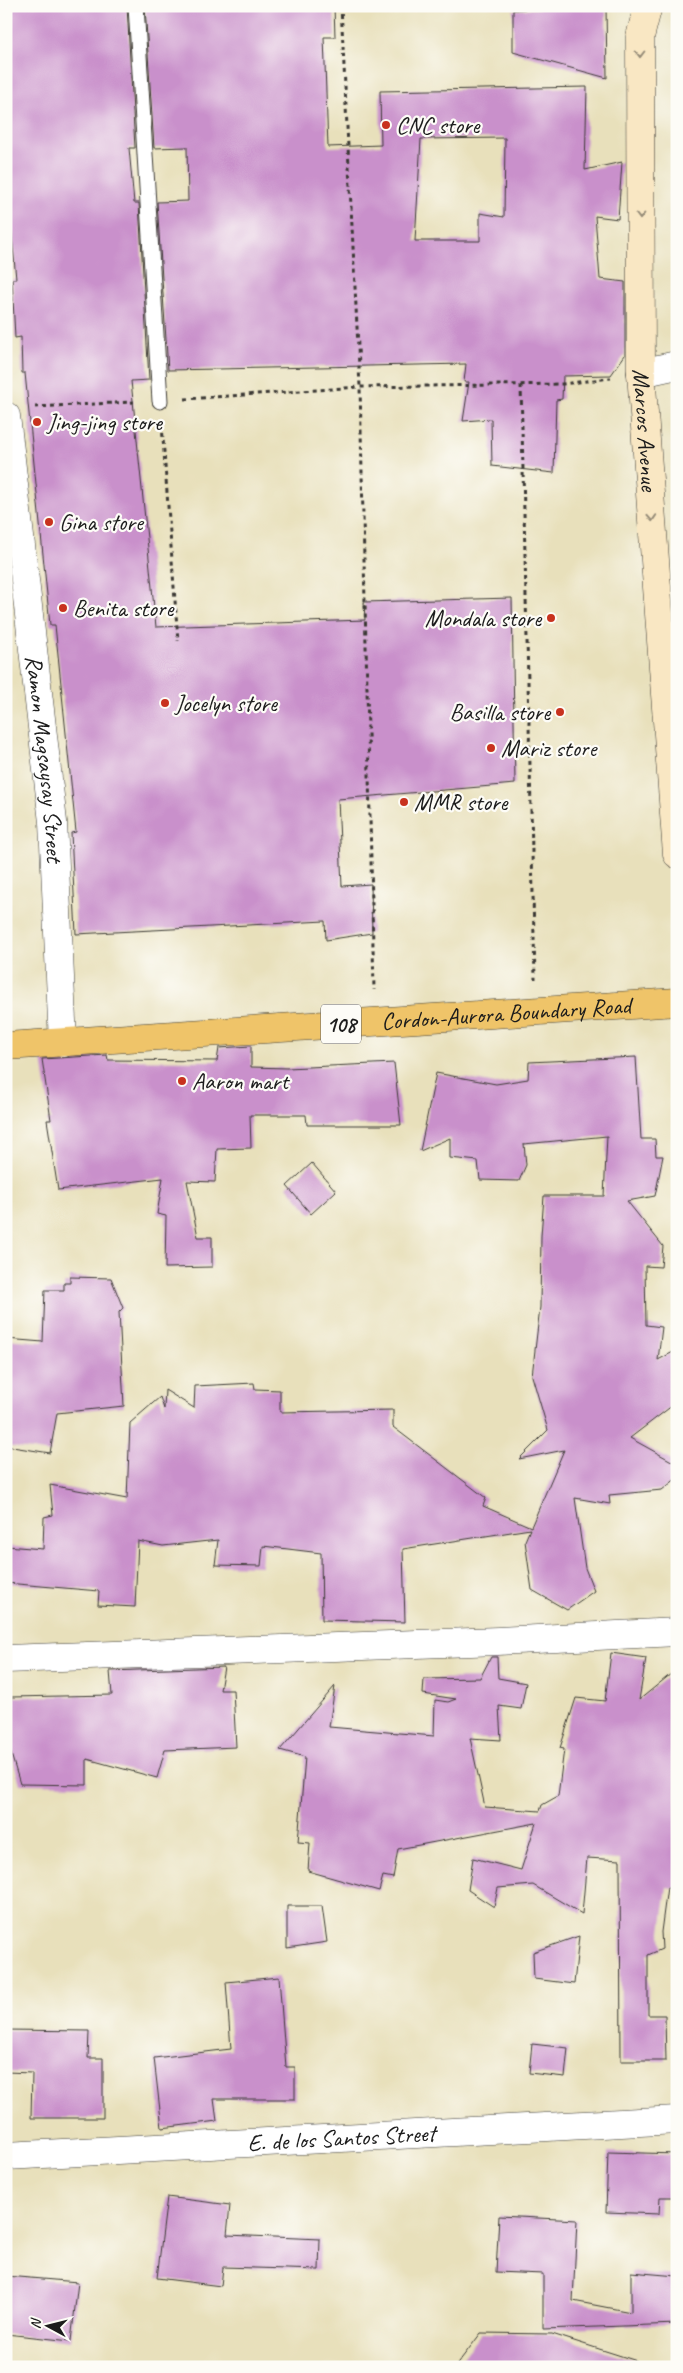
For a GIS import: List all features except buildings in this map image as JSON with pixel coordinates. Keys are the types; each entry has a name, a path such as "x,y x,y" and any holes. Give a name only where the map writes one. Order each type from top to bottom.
{"main road":[{"name":"Marcos Avenue","path":"648,6 640,36 641,373 677,854"},
{"name":"Cordon-Aurora Boundary Road","path":"6,1046 677,1002"}],"street":[{"path":"641,373 677,365"},
{"name":"Ramon Magsaysay Street","path":"16,411 53,822 64,1043"},
{"path":"6,1658 498,1641 677,1632"},
{"name":"E. de los Santos Street","path":"6,2156 677,2120"}],"lane":[{"path":"136,6 160,400"}],"path":[{"path":"341,6 360,387 374,1021"},
{"path":"16,411 360,387 562,384 641,373"},
{"path":"521,385 536,1012"},
{"path":"160,400 178,641"}],"place":[{"name":"CNC store","path":"386,125"},
{"name":"Jing-jing store","path":"37,422"},
{"name":"Gina store","path":"49,522"},
{"name":"Benita store","path":"63,608"},
{"name":"Mondala store","path":"551,618"},
{"name":"Jocelyn store","path":"165,703"},
{"name":"Basilla store","path":"560,712"},
{"name":"Mariz store","path":"491,748"},
{"name":"MMR store","path":"404,802"},
{"name":"Aaron mart","path":"182,1081"}]}
